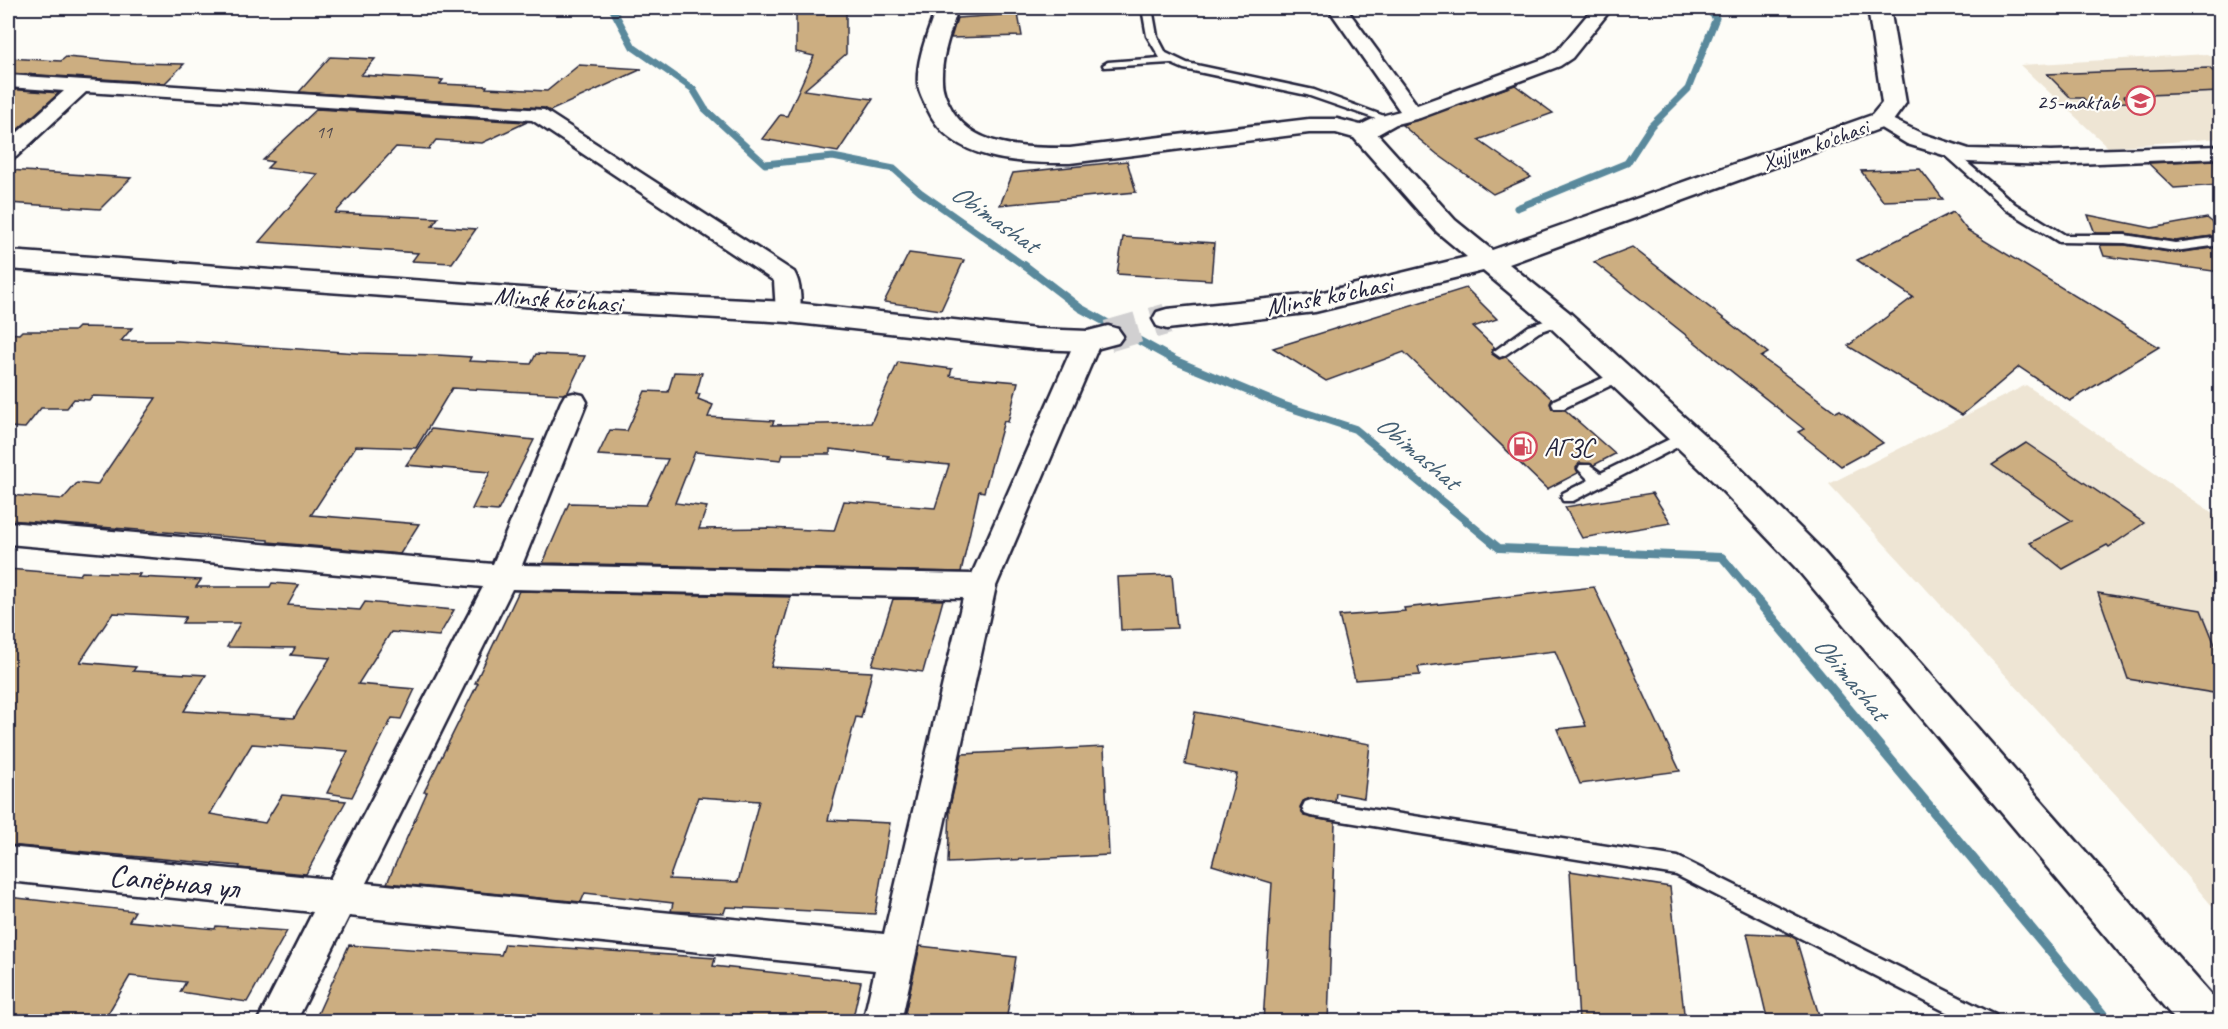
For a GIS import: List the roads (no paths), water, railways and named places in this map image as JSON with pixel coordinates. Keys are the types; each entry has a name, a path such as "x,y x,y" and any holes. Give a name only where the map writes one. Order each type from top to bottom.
{"street":[{"path":"947,8 929,76 931,92 939,113 956,131 985,147 1026,156 1068,156 1309,126 1337,126 1363,133 1446,226 1560,320 1622,375 1809,559 2206,1022"},
{"path":"1337,8 1413,114"},
{"path":"1363,133 1389,120 1413,114 1553,62 1565,54 1603,8"},
{"path":"1879,8 1894,103 1881,120"},
{"path":"8,81 537,114 786,278 788,312"},
{"path":"8,152 82,85"},
{"name":"Xujjum ko'chasi","path":"1489,261 1881,120 1915,139 1967,155 2051,158 2220,152"},
{"name":"Minsk ko'chasi","path":"8,260 578,302 788,312 1036,339 1098,338"},
{"name":"Minsk ko'chasi","path":"1167,319 1316,303 1489,261"},
{"path":"882,1022 981,586 1098,338"},
{"path":"276,1022 503,577 574,402"},
{"path":"8,533 503,577 981,586"},
{"name":"Сапёрная ул","path":"8,864 897,954"}],"lane":[{"path":"1147,8 1152,36 1162,55 1184,66 1310,92 1389,120"},
{"path":"1108,65 1172,60"},
{"path":"1945,149 2011,207 2062,239 2125,239 2175,247 2220,241"},
{"path":"1500,352 1534,329 1560,320"},
{"path":"1559,404 1622,375"},
{"path":"1568,497 1686,436"},
{"path":"1585,469 1600,480"},
{"path":"1311,808 1678,866 1988,1022"}],"waterway":[{"name":"Obimashat","path":"612,8 633,47 693,89 705,109 765,164 833,157 894,169 920,192 1026,267"},
{"path":"1517,208 1627,163 1651,126 1688,89 1716,18 1706,8"},
{"name":"Obimashat","path":"1024,265 1080,308 1176,361 1282,405 1355,429 1499,548 1722,557 1760,603"},
{"name":"Obimashat","path":"1759,602 2109,1022"}],"tunnel":[{"path":"1108,336 1167,319"}],"place":[{"name":"25-maktab","path":"2140,101"},
{"name":"АГЗС","path":"1523,447"}]}
